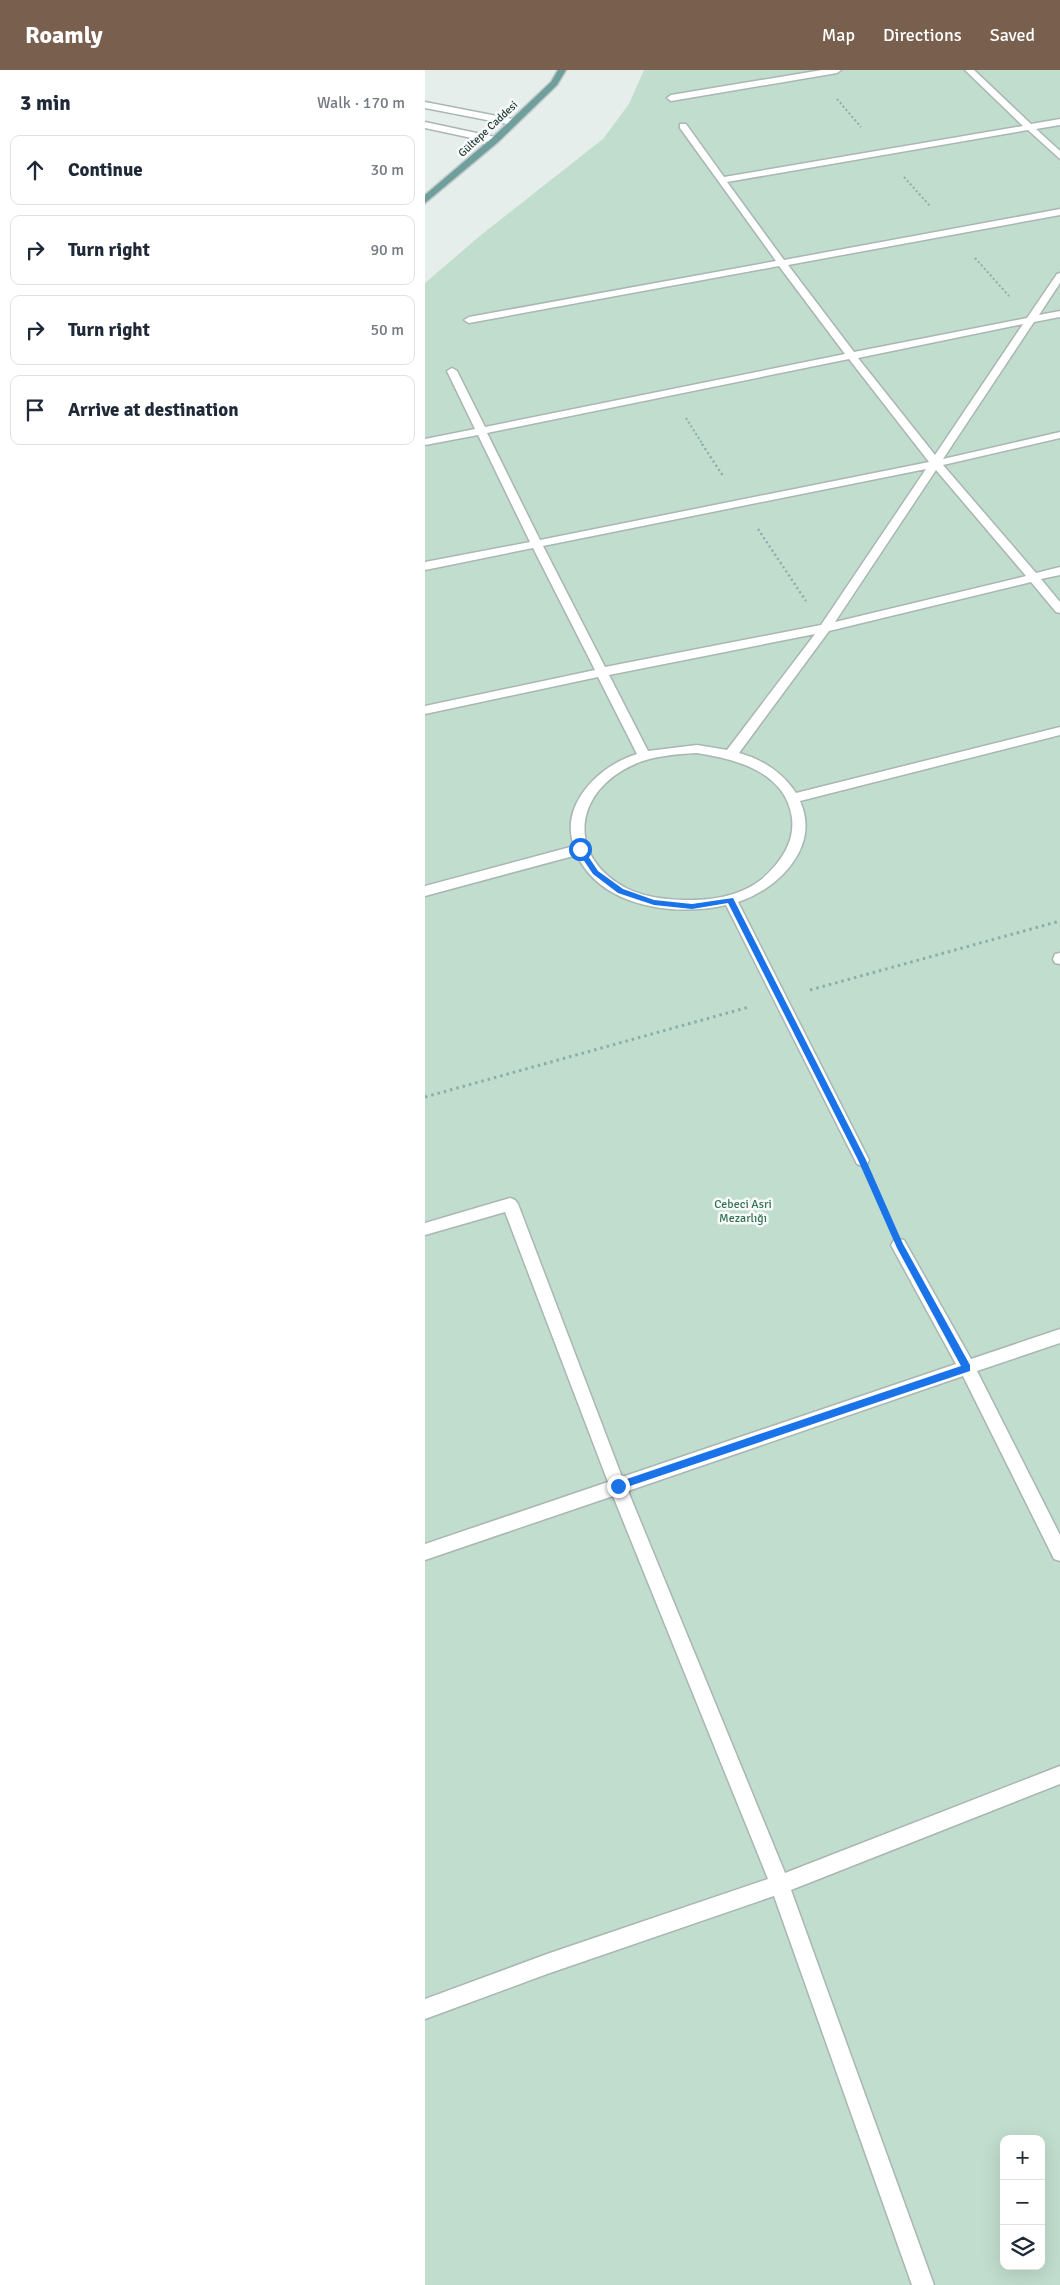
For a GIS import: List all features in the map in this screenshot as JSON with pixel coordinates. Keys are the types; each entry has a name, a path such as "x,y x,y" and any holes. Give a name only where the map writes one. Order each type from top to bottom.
{"main road":[{"name":"Gültepe Caddesi","path":"425,200 495,140 554,83 561,70"}],"lane":[{"path":"671,98 815,72 837,70"},
{"path":"969,70 1060,156"},
{"path":"425,105 513,122"},
{"path":"721,180 1060,122"},
{"path":"425,125 495,140"},
{"path":"683,126 781,263 936,464 1060,610"},
{"path":"469,320 1060,212"},
{"path":"731,754 825,628 1060,276"},
{"path":"425,442 1060,314"},
{"path":"452,371 536,543 645,757"},
{"path":"425,566 936,464 1060,435"},
{"path":"425,710 602,672 825,628 1060,571"},
{"path":"791,799 1060,731"},
{"path":"697,749 731,754 762,767 786,787 799,811 799,838 787,863 763,885 731,900 692,906 654,903 621,891 595,873 580,849 576,824 584,799 603,778 630,761 645,757 662,751 697,749"},
{"path":"425,891 580,849"},
{"path":"731,900 862,1160"},
{"path":"425,1229 510,1204 618,1486 779,1885 923,2285"},
{"path":"899,1245 967,1368 1060,1553"},
{"path":"425,1552 1060,1336"},
{"path":"425,2009 547,1964 779,1885 1060,1775"}],"path":[{"path":"815,72 883,153 1031,321"},
{"path":"425,1097 1060,921"},
{"path":"862,1160 899,1245"}],"green space":[{"name":"Cebeci Asri Mezarlığı","path":"644,70 1060,70 1060,2285 425,2285 425,283 481,235 603,139 629,104"}],"route":[{"path":"580,849 595,873 621,891 654,903 692,906 731,900 862,1160 899,1245 967,1368 618,1486"}]}
